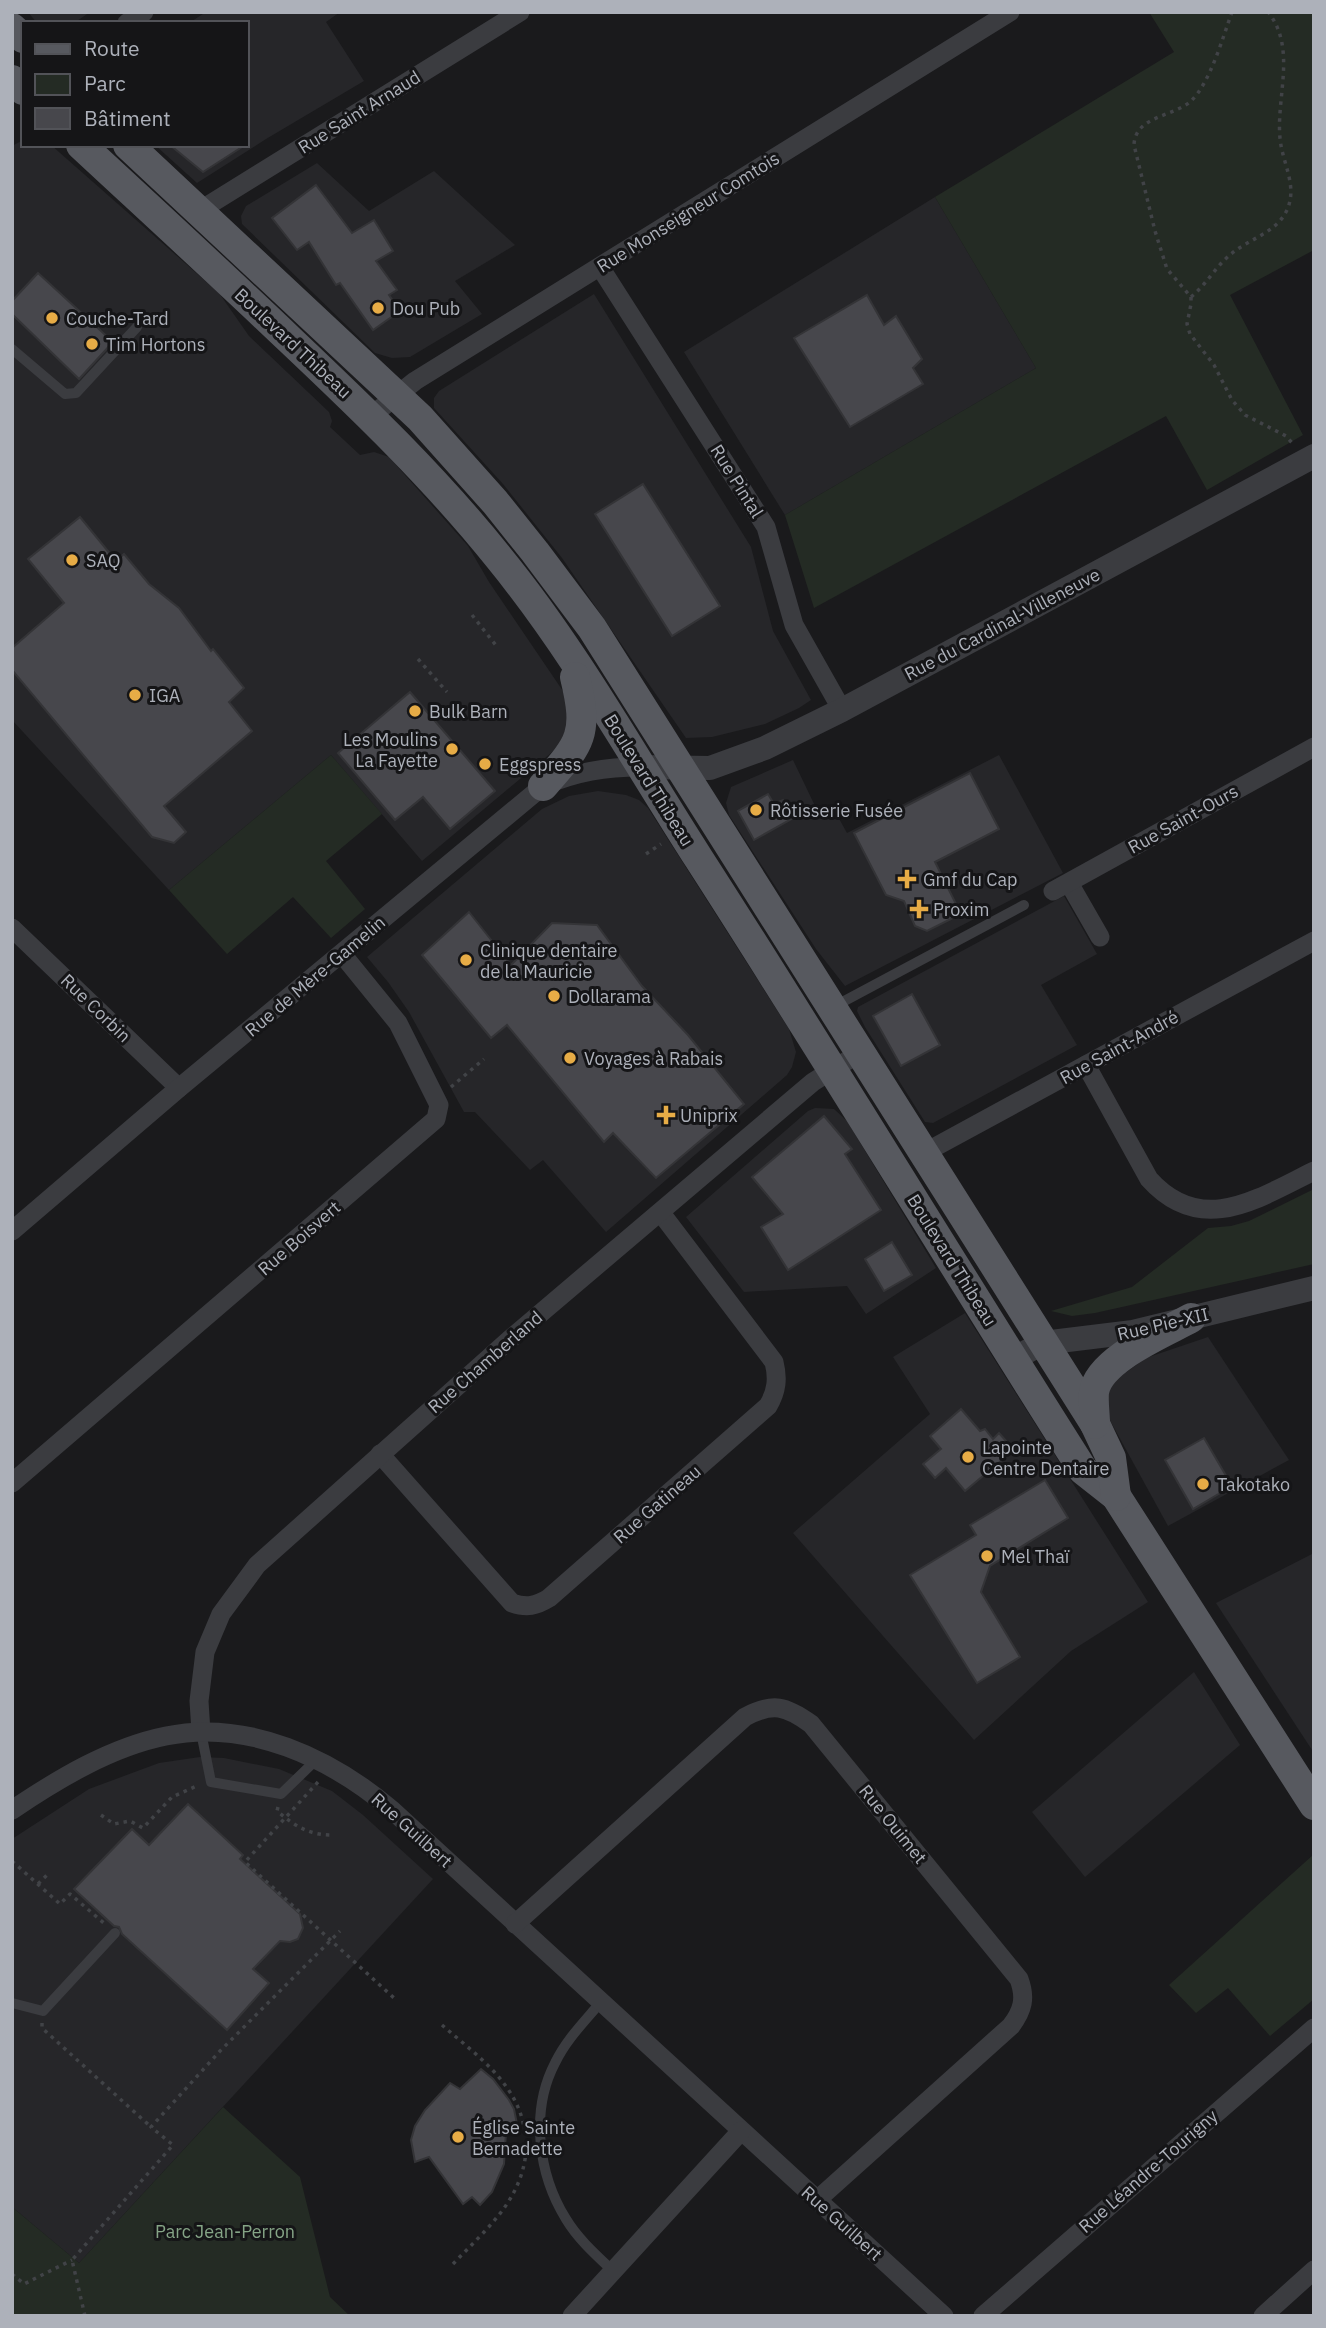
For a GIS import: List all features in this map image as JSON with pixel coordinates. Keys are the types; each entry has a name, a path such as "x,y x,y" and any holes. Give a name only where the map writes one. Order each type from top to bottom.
{"main road":[{"name":"Boulevard Thibeau","path":"83,147 370,417 472,525 509,571 570,656 641,767 819,1016 861,1052 1095,1424 1111,1458 1115,1496"},
{"name":"Boulevard Thibeau","path":"130,147 420,418 495,502 592,628 681,768 819,1016 833,1069 1083,1470 1115,1496 1314,1805"},
{"path":"543,786 569,757 581,731 582,707 570,656"},
{"path":"1095,1424 1094,1391 1109,1367 1126,1353 1191,1318"}],"street":[{"name":"Rue Saint Arnaud","path":"198,211 520,12"},
{"name":"Rue Monseigneur Comtois","path":"370,417 395,395 1010,12"},
{"name":"Rue Pintal","path":"600,267 766,527 794,625 842,710"},
{"name":"Rue du Cardinal-Villeneuve","path":"641,767 710,768 765,748 842,710 1308,459"},
{"name":"Rue Saint-Ours","path":"1100,937 1061,887 1314,747"},
{"name":"Rue de Mère-Gamelin","path":"12,1231 179,1088 543,786 584,771 641,767"},
{"name":"Rue Corbin","path":"12,928 179,1088"},
{"name":"Rue Saint-André","path":"924,1153 1314,941"},
{"path":"342,954 398,1023 436,1099"},
{"name":"Rue Chamberland","path":"201,1732 199,1702 205,1652 226,1605 257,1565 509,1340 813,1082 861,1052"},
{"path":"1086,1065 1149,1179 1178,1203 1205,1210 1232,1208 1246,1204 1314,1171"},
{"name":"Rue Boisvert","path":"12,1483 432,1124 439,1112 436,1099"},
{"name":"Rue Gatineau","path":"380,1454 512,1603 524,1607 538,1605 549,1598 768,1406 774,1396 777,1373 774,1362 660,1213"},
{"name":"Rue Pie-XII","path":"1013,1359 1043,1343 1133,1332 1314,1288"},
{"name":"Rue Ouimet","path":"515,1924 745,1717 762,1708 781,1707 811,1724 1019,1979 1023,1990 1020,2015 1011,2026 817,2200"},
{"name":"Rue Guilbert","path":"12,1810 55,1782 129,1748 166,1736 201,1732 251,1737 325,1763 363,1786 392,1810 944,2316"},
{"name":"Rue Léandre-Tourigny","path":"983,2316 1314,2028"},
{"path":"579,2313 613,2271 741,2131"},
{"path":"1263,2316 1314,2270"}],"lane":[{"path":"12,349 65,394 76,393 137,327"},
{"path":"819,1016 1024,905"},
{"path":"201,1732 211,1782 281,1794 325,1763"},
{"path":"12,2003 43,2011 115,1933"},
{"path":"600,2003 571,2038 553,2066 544,2093 540,2134 543,2162 558,2206 578,2236 613,2271"}],"path":[{"path":"1191,297 1167,269 1134,140 1142,126 1186,104 1197,94 1232,12"},
{"path":"1268,12 1277,24 1283,50 1280,136 1289,172 1290,203 1275,226 1232,253 1191,297 1188,329 1214,365 1232,400 1252,421 1286,436 1308,459"},
{"path":"472,615 498,648"},
{"path":"418,659 447,692"},
{"path":"436,1099 484,1059"},
{"path":"325,1763 286,1818 245,1863 394,1998"},
{"path":"101,1815 114,1824 130,1821 143,1828 176,1794 211,1782"},
{"path":"281,1794 277,1811 314,1835 331,1835"},
{"path":"12,1861 60,1904 70,1894 115,1933"},
{"path":"38,1884 48,1874"},
{"path":"151,2126 340,1931"},
{"path":"12,2274 24,2284 72,2260 173,2145 42,2028 43,2011"},
{"path":"442,2025 506,2085 519,2108 525,2136"},
{"path":"453,2264 500,2215 513,2197 523,2170 526,2147"},
{"path":"72,2260 85,2316"}],"shaded area":[{"path":"28,12 90,12 77,21 35,21"},
{"path":"206,12 340,12 326,22 364,81 197,183 157,147 248,147 248,21 192,21"},
{"path":"21,141 21,147 53,147 219,293 249,336 329,412 332,421 330,427 360,455 374,452 389,457 468,546 489,582 567,697 571,720 557,748 422,861 331,755 169,890 12,720 12,146"},
{"path":"317,163 369,211 434,171 515,245 455,281 482,314 410,357 392,358 375,353 242,224 241,216 246,206"},
{"path":"935,197 1036,368 785,515 684,352"},
{"path":"594,294 751,547 773,631 811,700 765,724 712,737 686,738 562,558 503,484 434,408 434,398 439,391"},
{"path":"999,755 1063,873 845,986 816,949 729,815 726,803 731,787 793,760 817,810 831,804 847,833"},
{"path":"598,791 626,795 639,800 648,808 789,1029 796,1052 787,1075 606,1232 543,1160 530,1170 475,1112 464,1112 409,1012 367,957 542,809 569,796"},
{"path":"1064,896 1097,954 1041,985 1077,1045 933,1123 925,1122 865,1027 857,1011 858,1007"},
{"path":"815,1108 834,1109 847,1121 936,1268 866,1314 847,1286 744,1292 686,1217 808,1111"},
{"path":"965,1313 1148,1602 1071,1651 974,1740 793,1533 930,1414 893,1357"},
{"path":"1208,1337 1289,1460 1168,1526 1107,1415 1106,1393 1118,1378 1146,1358"},
{"path":"1314,1553 1314,1753 1216,1603"},
{"path":"1194,1672 1240,1745 1085,1877 1032,1812"},
{"path":"200,1757 224,1758 279,1769 332,1791 363,1815 433,1879 79,2263 12,2207 12,1839 89,1789 159,1763"}],"green space":[{"path":"1149,12 1314,12 1314,250 1230,295 1303,435 1207,490 1166,416 814,608 785,515 1036,368 935,197 1174,52"},
{"path":"331,755 382,814 326,861 365,909 331,938 293,897 227,954 169,890"},
{"path":"1314,1189 1314,1264 1095,1313 1072,1316 1051,1311 1132,1287 1208,1228 1249,1221"},
{"path":"1313,1855 1314,1999 1270,2036 1228,1988 1196,2013 1169,1985"},
{"name":"Parc Jean-Perron","path":"223,2107 300,2177 330,2297 350,2316 12,2316 12,2207 79,2263"}],"building":[{"path":"172,147 242,147 203,172"},
{"path":"316,185 352,233 374,220 393,251 376,261 397,290 389,295 400,311 373,330 340,283 336,285 309,242 297,250 272,218"},
{"name":"Couche-Tard","path":"38,273 113,342 79,379 12,314 12,301"},
{"path":"867,295 884,325 896,316 922,359 913,368 923,384 850,427 794,338"},
{"path":"643,484 720,606 672,636 595,514"},
{"name":"IGA","path":"80,517 116,561 124,554 149,584 179,608 211,651 213,649 244,688 229,702 252,731 164,806 186,832 174,843 152,837 12,670 12,648 64,603 28,559"},
{"path":"410,692 495,791 450,829 423,797 395,820 338,753"},
{"path":"970,773 999,829 935,862 961,914 927,931 915,926 904,901 886,895 854,833"},
{"path":"768,794 774,804 783,800 793,818 754,840 738,811"},
{"path":"469,912 511,965 552,923 597,925 642,986 688,1035 744,1104 656,1178 613,1133 604,1142 507,1025 491,1038 422,955"},
{"path":"912,994 940,1045 901,1066 873,1016"},
{"path":"824,1116 852,1149 845,1154 881,1210 788,1270 761,1227 783,1214 752,1177"},
{"path":"892,1242 912,1275 884,1291 865,1259"},
{"name":"Lapointe Centre Dentaire","path":"961,1409 980,1431 985,1429 993,1439 999,1433 1014,1450 965,1491 946,1468 935,1478 923,1464 941,1449 930,1436"},
{"path":"1204,1438 1232,1486 1193,1509 1165,1460"},
{"path":"1045,1480 1068,1518 990,1566 981,1592 1020,1657 977,1683 910,1575 976,1535 970,1525"},
{"path":"188,1804 243,1855 240,1859 300,1914 303,1928 298,1939 280,1941 253,1969 269,1983 227,2030 122,1934 119,1927 114,1926 74,1889 132,1829 149,1845"},
{"name":"Église Sainte Bernadette","path":"481,2069 493,2079 509,2100 514,2109 518,2129 506,2132 504,2164 492,2192 480,2205 472,2197 463,2204 429,2157 415,2162 411,2140 415,2126 425,2110 450,2083 460,2089"}],"place":[{"name":"Dou Pub","path":"378,308"},
{"name":"Couche-Tard","path":"52,318"},
{"name":"Tim Hortons","path":"92,344"},
{"name":"SAQ","path":"72,560"},
{"name":"IGA","path":"135,695"},
{"name":"Bulk Barn","path":"415,711"},
{"name":"Les Moulins La Fayette","path":"452,749"},
{"name":"Eggspress","path":"485,764"},
{"name":"Rôtisserie Fusée","path":"756,810"},
{"name":"Gmf du Cap","path":"907,879"},
{"name":"Proxim","path":"919,909"},
{"name":"Clinique dentaire de la Mauricie","path":"466,960"},
{"name":"Dollarama","path":"554,996"},
{"name":"Voyages à Rabais","path":"570,1058"},
{"name":"Uniprix","path":"666,1115"},
{"name":"Lapointe Centre Dentaire","path":"968,1457"},
{"name":"Takotako","path":"1203,1484"},
{"name":"Mel Thaï","path":"987,1556"},
{"name":"Église Sainte Bernadette","path":"458,2137"}]}
